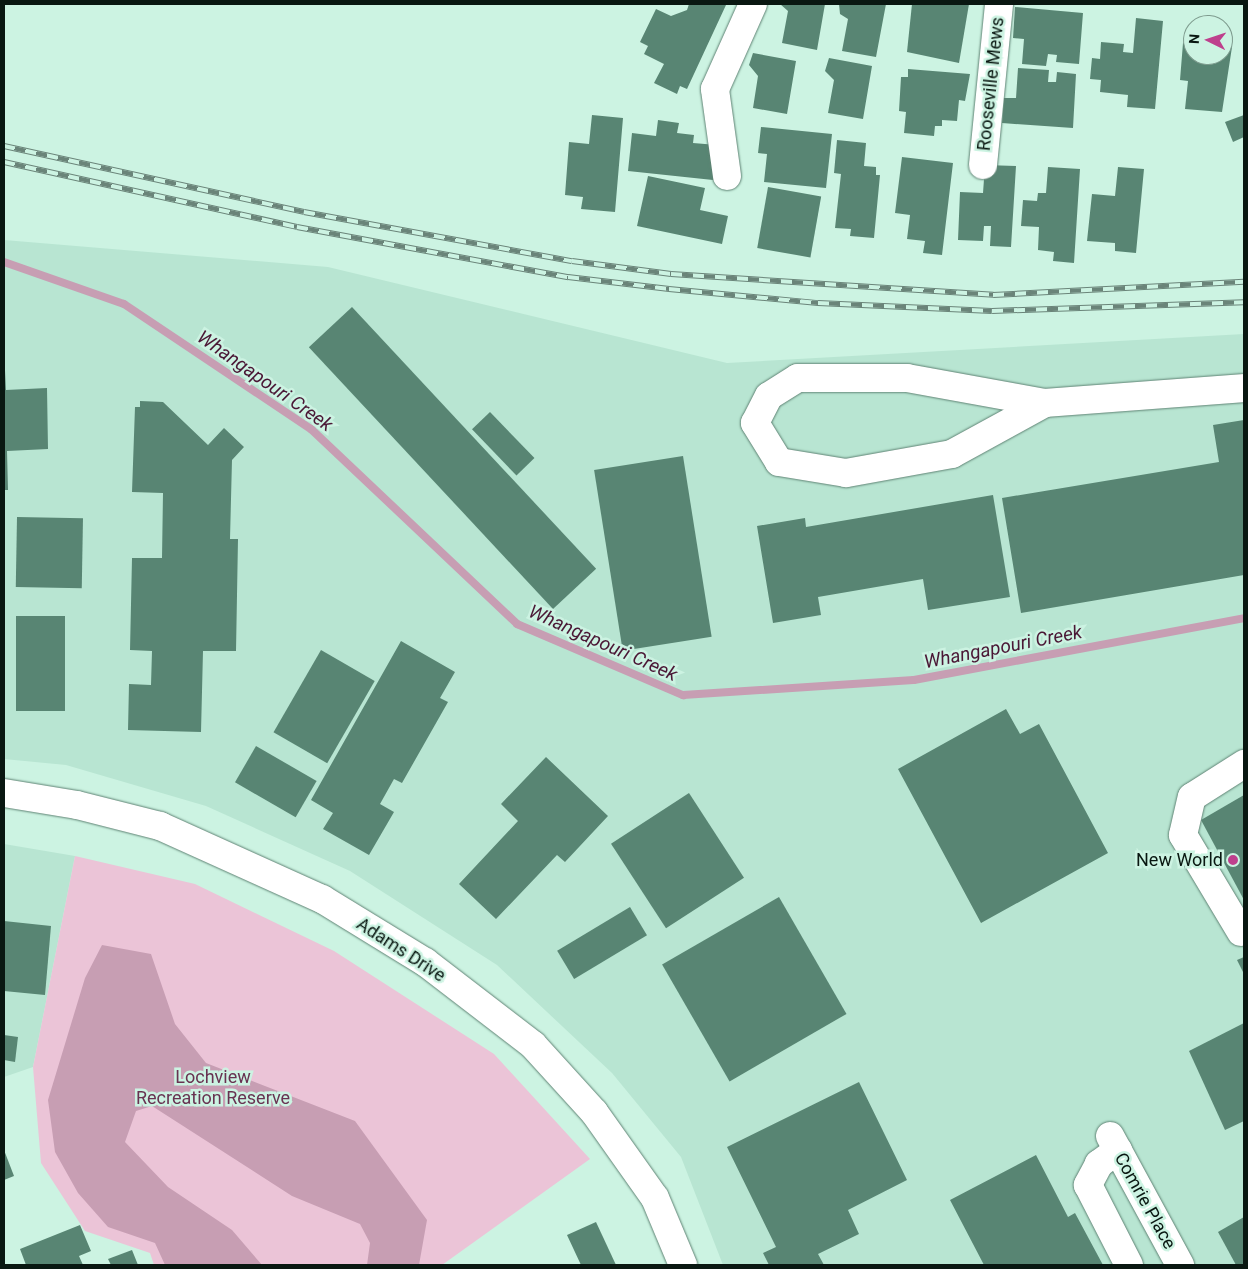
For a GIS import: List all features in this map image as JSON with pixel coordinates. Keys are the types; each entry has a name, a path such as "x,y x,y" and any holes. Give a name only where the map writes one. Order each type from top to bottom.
{"street":[{"path":"727,176 715,89 753,4"},
{"name":"Rooseville Mews","path":"983,165 999,4"},
{"path":"1045,403 952,454 846,473 779,462 755,424 769,396 798,378 907,378 1045,403 1244,388"},
{"path":"1241,932 1183,835 1192,797 1244,764"},
{"name":"Adams Drive","path":"4,793 77,805 160,826 322,899 425,962 533,1045 594,1112 655,1198 683,1265"},
{"name":"Comrie Place","path":"1130,1265 1088,1185 1099,1164 1114,1143 1180,1265"}],"shaded area":[{"path":"4,240 328,267 727,363 1244,334 1244,1265 723,1265 681,1157 612,1073 497,965 350,871 206,806 66,765 4,759"},
{"path":"4,844 75,856 33,1067 4,1077"},
{"path":"102,945 151,954 175,1024 206,1063 355,1121 427,1220 419,1265 367,1265 370,1243 360,1224 292,1196 152,1106 136,1111 125,1142 168,1187 232,1230 262,1265 165,1265 155,1243 108,1227 78,1193 55,1152 48,1100 85,978"}],"green space":[{"name":"Lochview Recreation Reserve","path":"75,856 195,884 334,951 494,1054 590,1159 442,1265 154,1265 150,1253 85,1231 41,1163 33,1067"}],"building":[{"path":"689,4 726,5 687,89 680,86 677,94 654,83 664,64 644,54 648,46 640,42 656,9 671,16 687,10"},
{"path":"780,4 825,4 817,50 782,43 788,11"},
{"path":"839,4 886,4 876,57 842,51 848,19 840,14"},
{"path":"912,4 969,4 959,63 907,52"},
{"path":"1015,7 1083,13 1079,64 1056,62 1057,55 1048,54 1046,66 1022,64 1024,39 1013,38"},
{"path":"1136,18 1163,21 1155,109 1127,107 1128,95 1100,92 1101,80 1090,79 1092,58 1100,59 1101,42 1124,44 1123,52 1133,53"},
{"path":"1183,43 1183,65 1229,65 1222,112 1185,109 1188,81 1180,80"},
{"path":"753,53 796,61 787,114 753,108 758,76 749,65"},
{"path":"829,58 872,66 863,119 828,113 834,80 825,71"},
{"path":"1018,68 1049,70 1048,82 1056,82 1057,72 1076,74 1073,128 1002,123 1004,98 1016,98"},
{"path":"908,69 970,74 965,101 959,100 957,121 942,120 942,126 935,126 934,136 904,133 906,112 899,111 901,77 908,77"},
{"path":"592,115 623,118 615,212 581,209 583,197 565,195 569,142 589,144"},
{"path":"1244,115 1244,137 1233,142 1225,122"},
{"path":"658,120 679,123 677,133 694,135 693,143 717,145 713,180 628,171 632,133 656,136"},
{"path":"761,127 832,134 826,188 764,182 767,154 758,153"},
{"path":"837,140 866,143 864,166 876,167 876,175 880,175 874,238 850,236 851,229 835,228 841,174 834,173"},
{"path":"902,157 953,163 942,255 923,253 925,241 907,239 910,215 895,213"},
{"path":"985,165 1016,166 1011,247 990,246 991,226 984,226 983,241 958,240 960,192 983,193"},
{"path":"1048,167 1080,169 1074,263 1053,261 1054,252 1038,250 1039,227 1021,226 1023,200 1037,201 1038,193 1046,193"},
{"path":"1118,167 1144,169 1136,253 1115,251 1115,243 1087,241 1092,194 1115,196"},
{"path":"648,176 705,188 700,210 728,216 722,244 637,226"},
{"path":"768,187 821,196 810,257 757,248"},
{"path":"352,307 596,569 553,609 309,347"},
{"path":"4,351 6,390 47,388 48,449 7,451 8,490 4,490"},
{"path":"140,401 163,402 208,445 224,428 244,447 232,460 230,539 238,539 236,651 203,651 201,732 128,730 129,684 151,685 152,651 130,650 132,558 162,558 163,493 132,492 135,407 140,407"},
{"path":"490,412 534,458 516,475 472,429"},
{"path":"1244,420 1244,575 1021,613 1002,498 1219,462 1213,425"},
{"path":"683,456 712,637 623,651 594,470"},
{"path":"993,495 1010,597 928,610 923,579 818,597 821,615 773,623 757,526 805,518 806,527"},
{"path":"17,517 83,518 82,588 16,587"},
{"path":"16,616 65,616 65,711 16,711"},
{"path":"401,641 455,672 440,698 448,702 402,783 394,779 380,804 394,812 369,855 323,829 333,813 311,800"},
{"path":"321,650 375,681 327,763 274,732"},
{"path":"1006,709 1020,734 1039,724 1108,853 981,923 898,769"},
{"path":"256,746 317,781 296,817 235,782"},
{"path":"546,757 608,816 565,862 557,855 496,919 459,884 518,821 501,804"},
{"path":"689,793 744,878 666,928 611,844"},
{"name":"New World","path":"1244,795 1244,900 1201,820"},
{"path":"779,897 847,1014 730,1081 662,965"},
{"path":"630,907 647,935 574,979 557,951"},
{"path":"4,921 51,926 45,995 4,991"},
{"path":"1244,957 1244,974 1237,960"},
{"path":"1244,1023 1244,1121 1225,1130 1189,1051"},
{"path":"4,1035 18,1037 15,1062 4,1060"},
{"path":"859,1082 907,1180 848,1210 859,1234 818,1254 824,1265 769,1265 763,1253 776,1247 727,1147"},
{"path":"4,1150 14,1176 4,1180"},
{"path":"1036,1155 1068,1217 1075,1213 1103,1265 984,1265 950,1200"},
{"path":"1244,1217 1244,1265 1236,1265 1218,1232"},
{"path":"596,1222 616,1265 581,1265 567,1235"},
{"path":"80,1225 91,1251 79,1256 83,1265 26,1265 20,1249"},
{"path":"132,1250 138,1265 111,1265 108,1259"}],"waterway":[{"name":"Whangapouri Creek","path":"4,262 124,304 311,429 517,624 683,695 914,680 1244,618"}],"railway":[{"path":"4,146 304,212 572,261 671,274 993,295 1244,282"},
{"path":"4,162 297,227 568,277 669,289 818,303 992,311 1244,302"}],"place":[{"name":"New World","path":"1233,860"}]}
